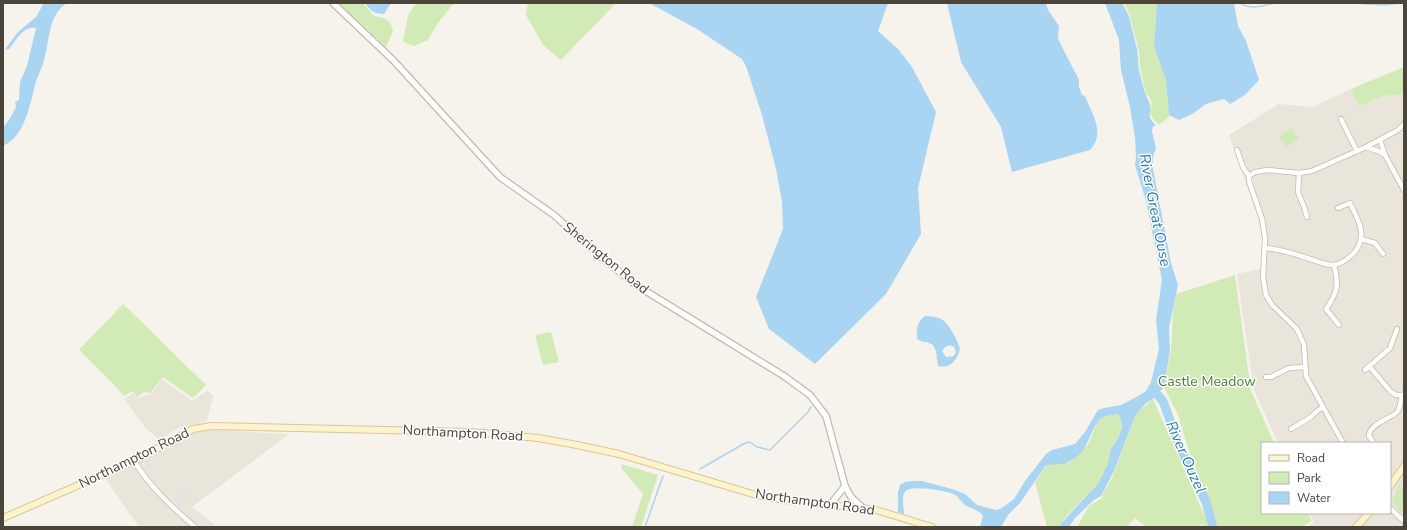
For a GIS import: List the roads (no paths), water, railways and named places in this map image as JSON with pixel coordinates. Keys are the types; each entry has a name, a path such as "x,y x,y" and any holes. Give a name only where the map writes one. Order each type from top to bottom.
{"main road":[{"name":"Northampton Road","path":"3,518 134,461 183,434 202,426 212,426 471,432 538,438 619,454 756,495 785,500 876,510 932,527"},
{"path":"1391,485 1404,466"},
{"path":"1356,527 1368,514"}],"street":[{"name":"Sherington Road","path":"333,3 393,60 500,177 554,215 601,257 636,285 784,376 810,395 826,416 845,486 851,496 864,509"},
{"path":"1341,119 1356,151"},
{"path":"1249,176 1255,172 1267,170 1299,173 1312,171 1380,140 1398,130 1404,124"},
{"path":"1380,140 1385,155 1404,190"},
{"path":"1366,147 1385,155"},
{"path":"1237,150 1243,167 1249,176 1248,181 1262,219 1265,238 1263,277 1266,295 1272,305 1297,329 1304,345 1306,376 1342,442"},
{"path":"1299,173 1298,192 1307,217"},
{"path":"1265,248 1284,250 1326,264 1334,265 1347,259 1352,255 1361,239 1360,227 1350,203 1338,208"},
{"path":"1361,239 1378,245 1383,254"},
{"path":"1334,265 1338,285 1337,292 1326,309 1339,325"},
{"path":"1364,370 1390,348 1397,329"},
{"path":"1266,377 1271,377 1289,368 1305,366"},
{"path":"1369,366 1392,392 1396,395 1403,395 1401,398 1400,408 1381,421 1370,431 1369,436 1373,442"},
{"path":"1291,429 1311,417 1323,407"},
{"path":"134,461 145,479 155,490 195,527"},
{"path":"830,505 845,486"},
{"path":"1391,509 1404,521"}],"water":[{"path":"44,3 67,3 61,8 53,20 44,60 25,121 18,134 3,146 3,128 16,107 15,102 19,100 20,82 27,66 36,28 24,31 9,49 6,50 6,48 18,32 36,17"},
{"path":"365,3 391,3 384,14 373,12"},
{"path":"649,3 888,3 878,31 898,49 912,67 936,112 918,188 921,234 886,294 815,364 769,329 756,297 783,229 782,202 776,169 762,115 746,66 742,59 697,29"},
{"path":"947,3 1046,3 1048,10 1059,26 1058,39 1079,80 1079,87 1082,95 1085,96 1096,123 1097,137 1095,144 1090,150 1012,172 1001,127 961,62"},
{"name":"River Great Ouse","path":"1105,3 1122,3 1129,16 1137,49 1139,70 1145,93 1150,104 1150,118 1156,126 1153,126 1152,131 1156,149 1153,156 1153,169 1171,263 1178,285 1169,328 1170,351 1164,387 1153,399 1146,403 1135,416 1114,471 1101,496 1094,500 1075,518 1069,527 1058,527 1098,484 1108,464 1111,449 1119,436 1122,427 1121,419 1118,414 1104,417 1098,422 1085,447 1075,458 1063,464 1046,465 1020,503 1008,515 1001,527 980,527 983,516 980,512 965,505 954,494 936,490 920,488 908,490 905,492 903,497 904,514 898,512 898,492 900,485 905,482 913,481 922,481 952,489 965,494 977,505 997,510 1002,508 1014,499 1025,481 1046,454 1052,450 1075,444 1085,432 1098,410 1121,405 1140,395 1146,391 1151,382 1159,349 1156,320 1162,280 1146,201 1135,165 1135,138 1130,107 1121,70 1119,40"},
{"path":"1157,3 1234,3 1238,26 1246,41 1259,80 1245,95 1230,104 1224,99 1206,104 1192,114 1179,120 1169,115 1166,80 1154,46"},
{"path":"925,316 944,321 954,334 960,349 957,357 950,365 943,367 938,366 936,351 933,345 917,339 918,326 920,321","holes":["950,345 954,347 956,352 954,356 946,357 942,351 945,347"]}],"waterway":[{"path":"1240,3 1252,7 1275,3"},
{"path":"1354,3 1383,5 1402,3"},
{"name":"River Ouzel","path":"1154,391 1163,401 1179,445 1206,502 1213,527"},
{"path":"700,469 745,443 750,442 757,447 770,450 808,412 811,407"},
{"path":"645,527 663,476"}],"park label":[{"name":"Castle Meadow","path":"1207,381"}]}
